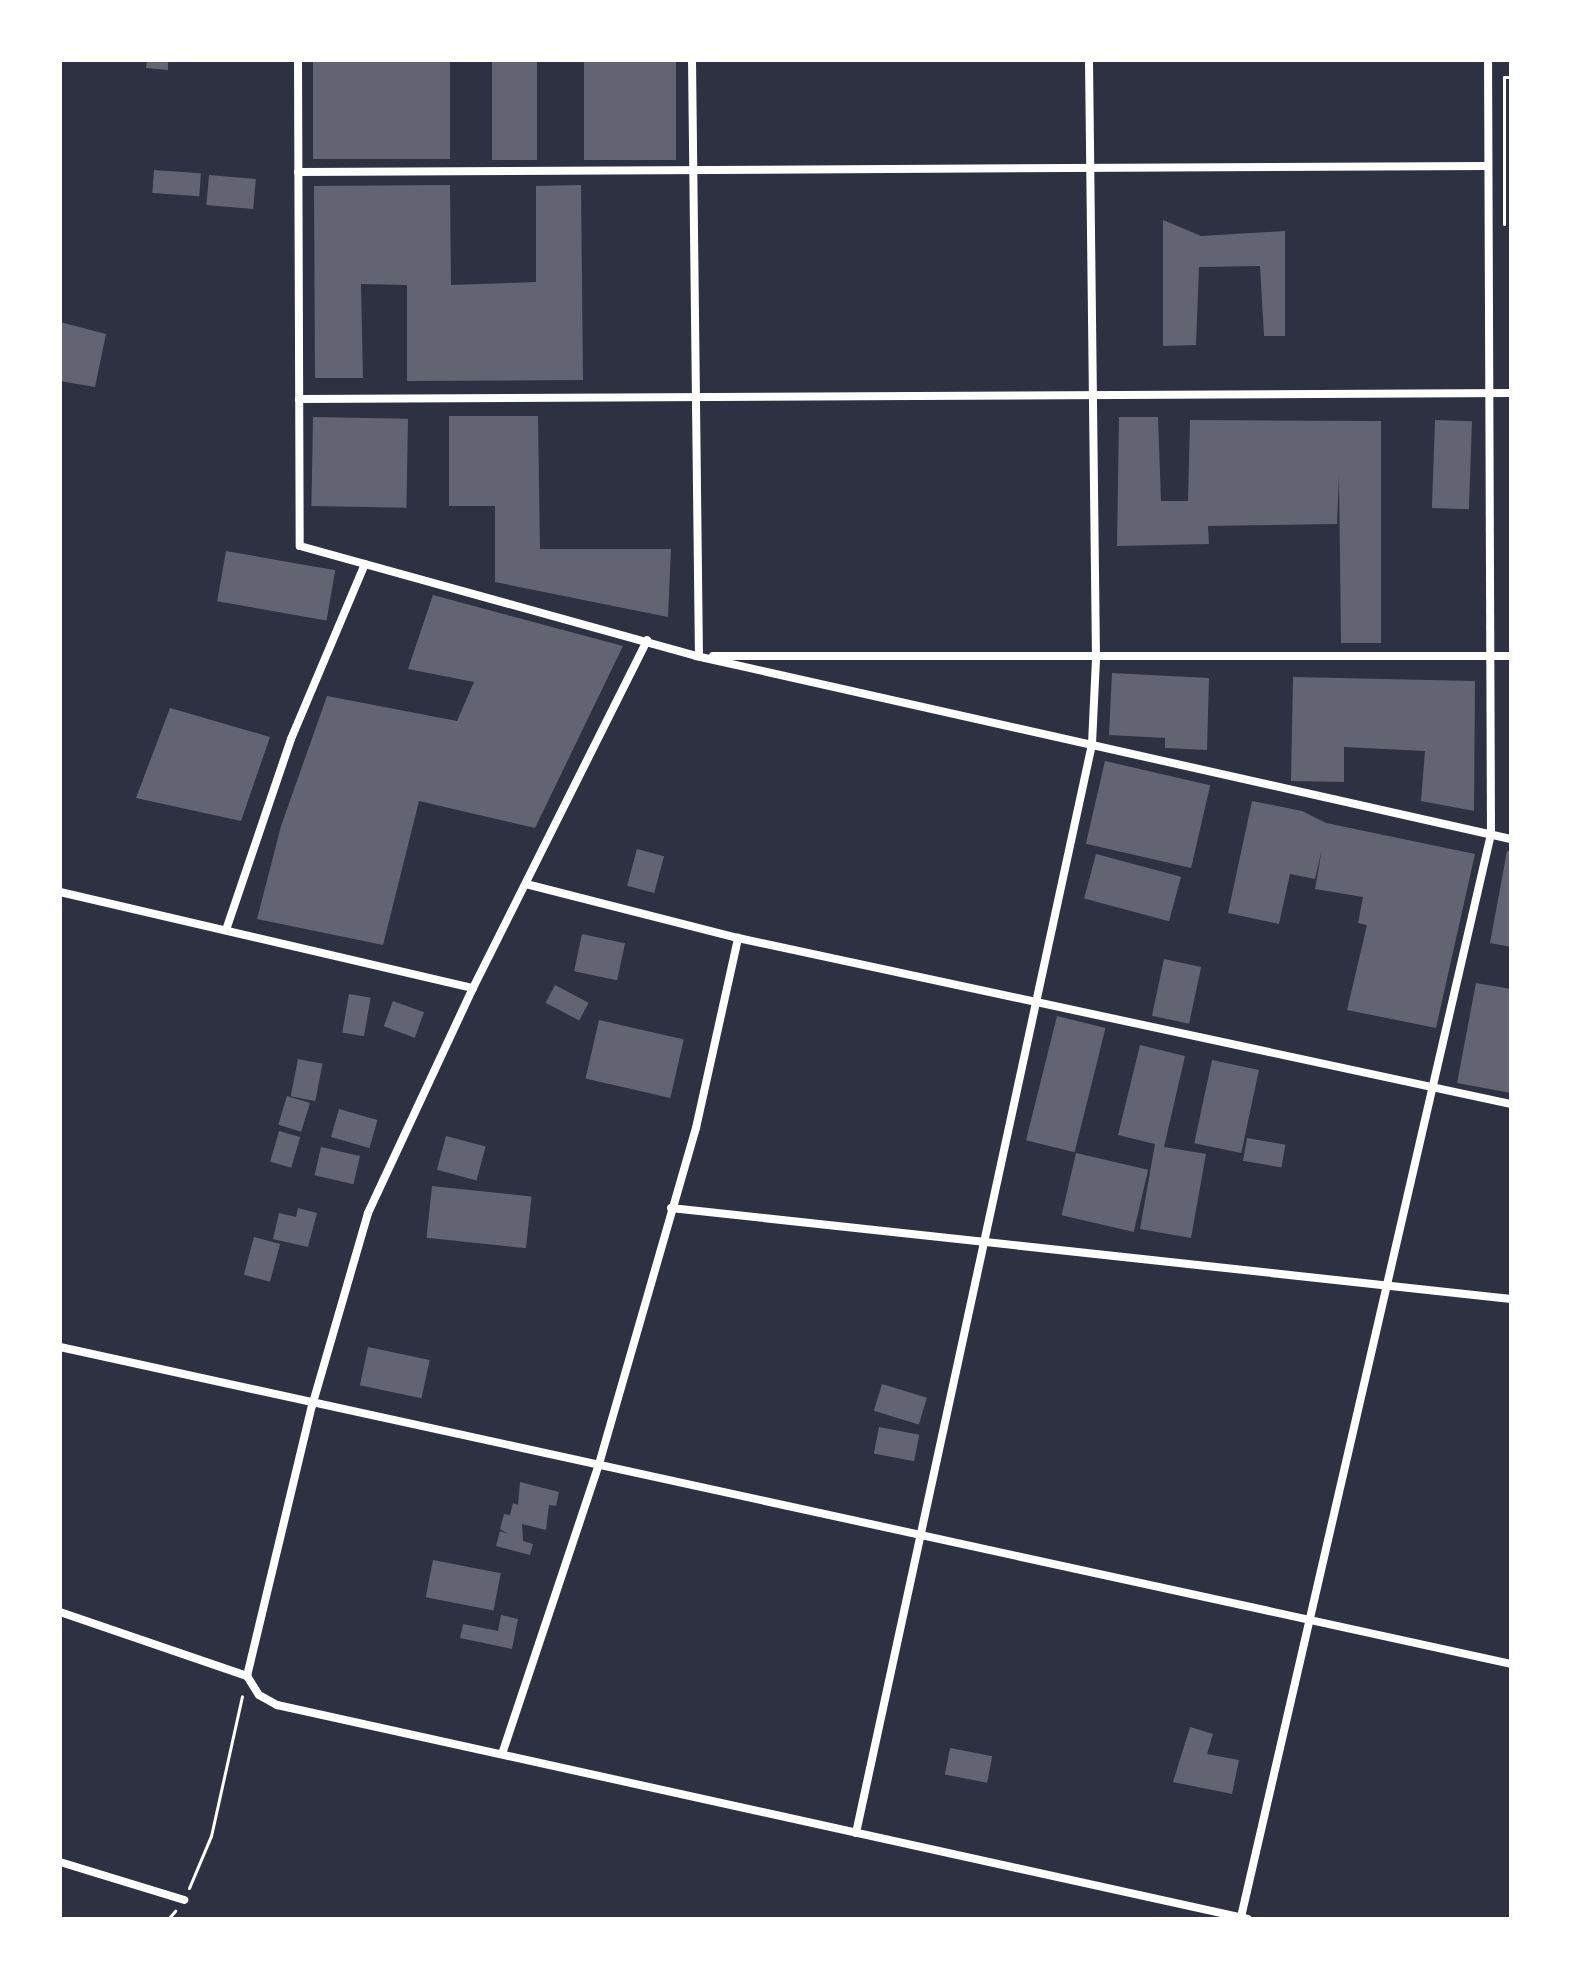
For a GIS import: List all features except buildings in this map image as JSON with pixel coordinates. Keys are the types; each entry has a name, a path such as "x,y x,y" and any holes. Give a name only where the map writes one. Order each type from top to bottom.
{"street":[{"path":"298,60 300,546 696,656 1511,839"},
{"path":"692,60 696,656"},
{"path":"856,1833 1092,744 1096,659 1089,60"},
{"path":"60,1612 247,1676 259,1695 277,1705 1245,1918 1430,1087 1491,834 1488,60"},
{"path":"298,172 1488,166"},
{"path":"299,399 1511,393"},
{"path":"226,930 291,739 365,564"},
{"path":"247,1676 312,1406 368,1213 473,988 647,640"},
{"path":"696,656 1096,659 1511,656"},
{"path":"526,884 738,938 1511,1104"},
{"path":"60,892 473,988"},
{"path":"502,1754 599,1464 696,1128 738,938"},
{"path":"671,1208 982,1244 1387,1282 1511,1299"},
{"path":"60,1347 312,1406 921,1532 1511,1664"},
{"path":"60,1862 184,1900"}],"path":[{"path":"1504,235 1504,77 1511,77"},
{"path":"168,1919 184,1900 211,1836 247,1676"}]}
